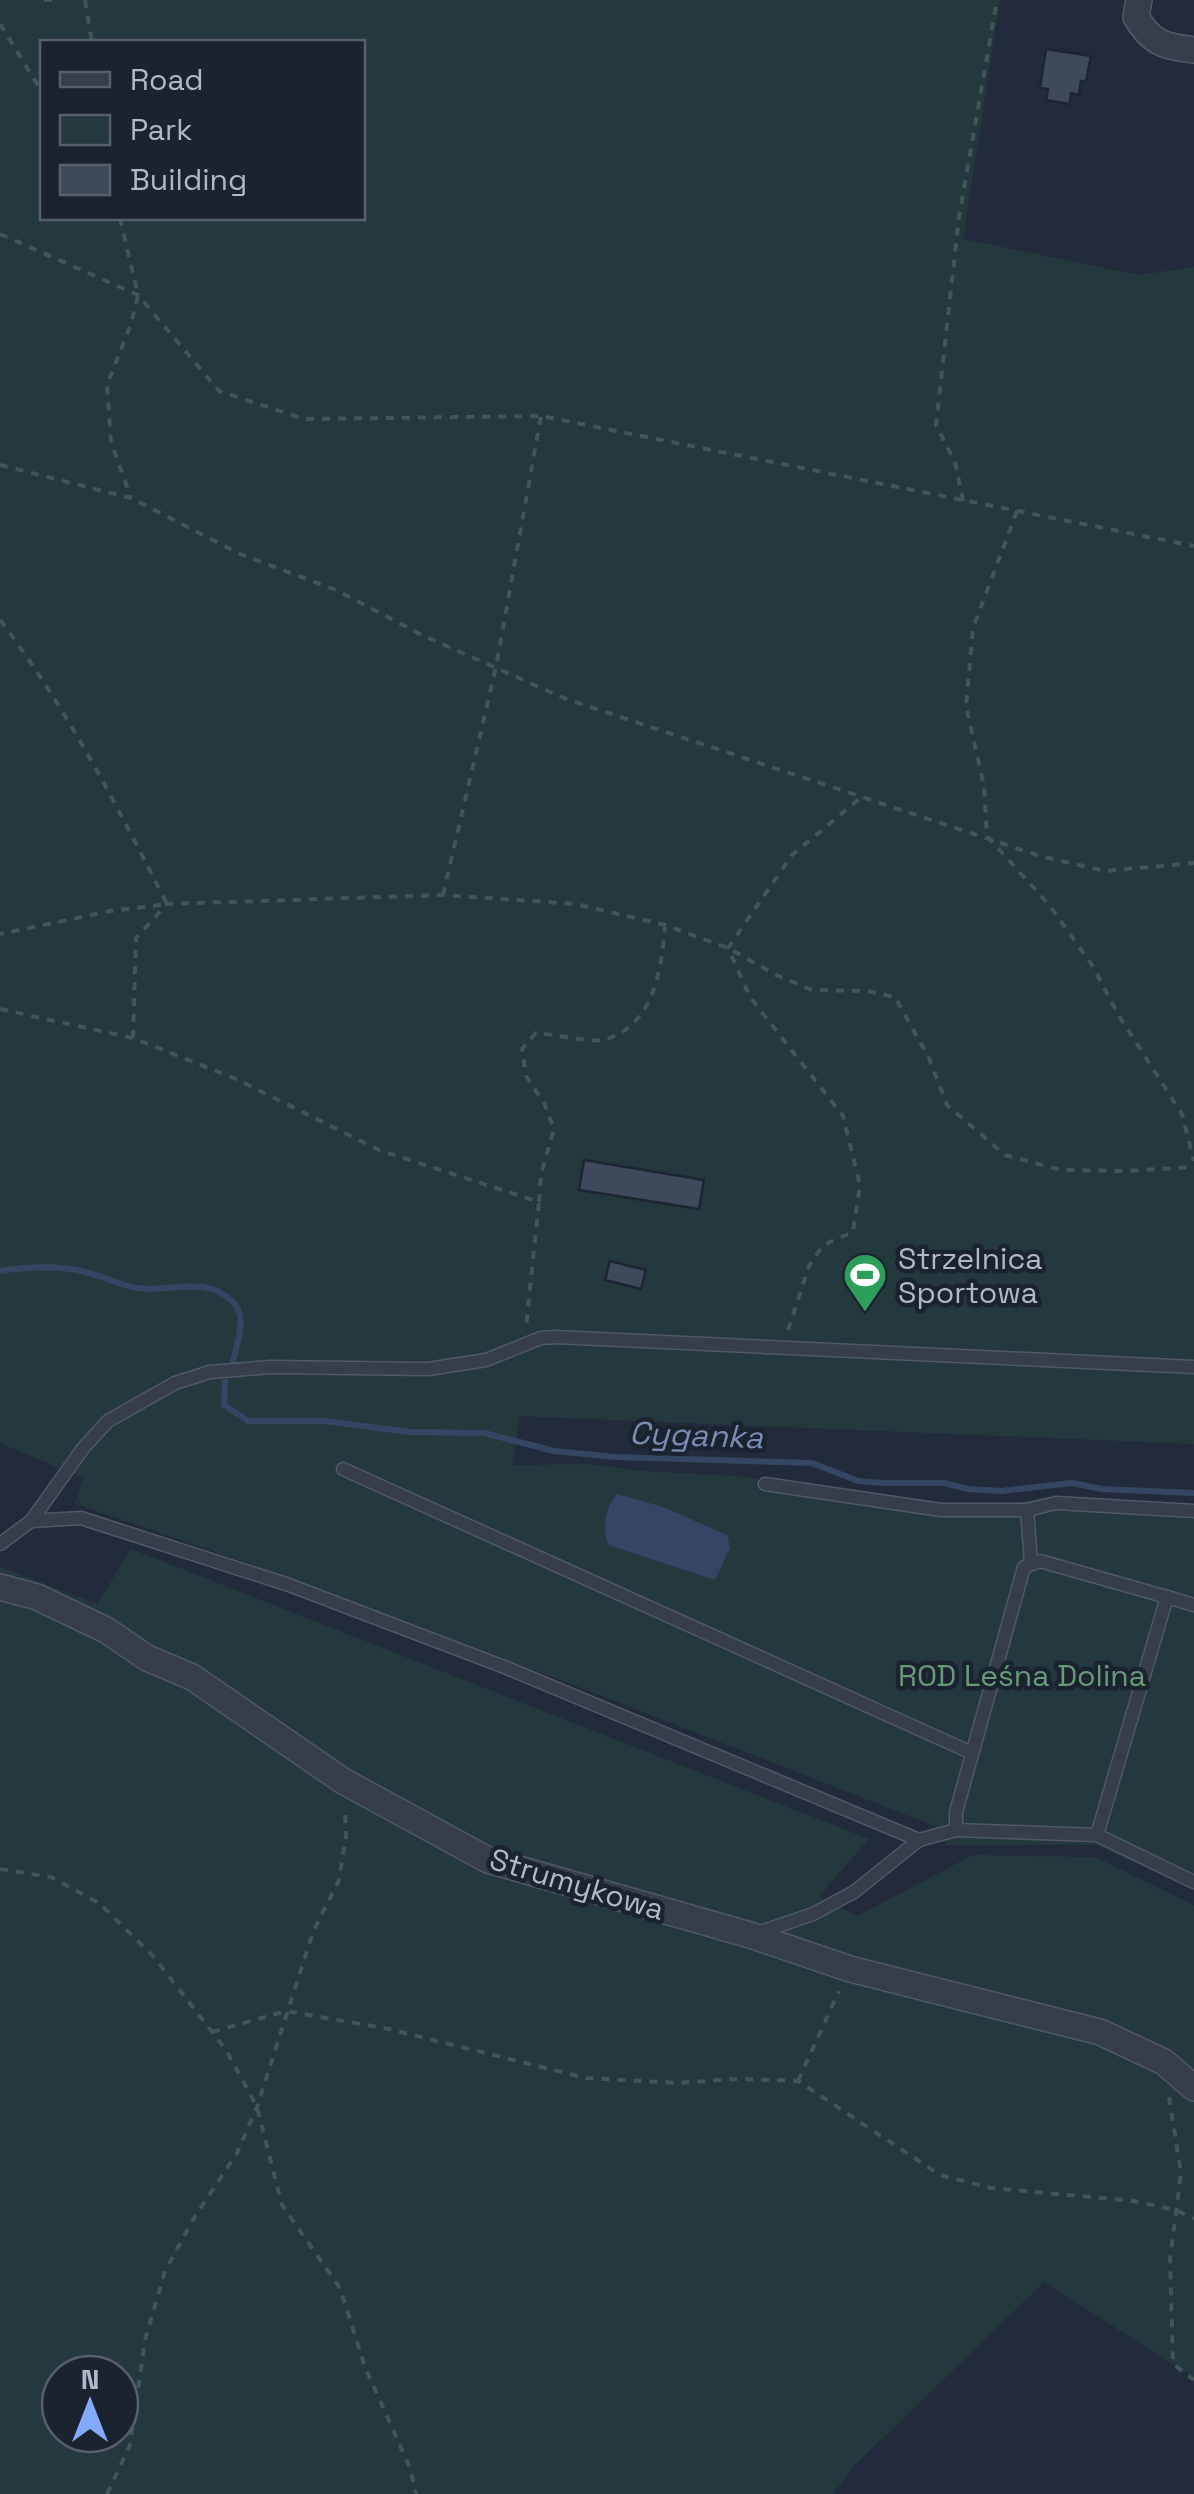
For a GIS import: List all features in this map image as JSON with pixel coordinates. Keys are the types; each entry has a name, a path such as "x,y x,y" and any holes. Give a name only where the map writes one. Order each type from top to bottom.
{"street":[{"path":"1139,0 1136,17 1148,38 1170,47 1194,50"},
{"name":"Strumykowa","path":"0,1587 37,1596 106,1630 147,1658 192,1678 344,1781 488,1860 750,1935 850,1968 1100,2032 1164,2062 1194,2088"}],"lane":[{"path":"0,1544 31,1520 108,1421 175,1383 210,1372 272,1368 428,1369 486,1360 524,1344 556,1337 1194,1368"},
{"path":"343,1469 972,1754"},
{"path":"764,1484 941,1510 1027,1510 1056,1503 1194,1511"},
{"path":"1027,1510 1031,1562"},
{"path":"31,1520 80,1518 290,1585 507,1668 920,1840"},
{"path":"956,1830 956,1812 1024,1567 1040,1561 1194,1604"},
{"path":"1097,1834 1167,1597"},
{"path":"750,1935 813,1914 854,1892 920,1840 956,1830 1097,1834 1194,1882"}],"path":[{"path":"44,0 56,0"},
{"path":"85,0 92,40"},
{"path":"963,501 955,462 936,424 959,217 997,0"},
{"path":"0,24 40,89"},
{"path":"120,220 138,295 108,385 112,442 131,498"},
{"path":"0,234 138,295 219,392 304,419 541,416 1194,546"},
{"path":"442,896 496,667 541,416"},
{"path":"0,465 131,498 240,554 336,590 422,635 566,699 1040,856 1105,872 1194,862"},
{"path":"0,934 167,904 442,896 576,904 666,925 728,948 812,990 867,991 895,997 930,1058 948,1105 1005,1155 1061,1170 1126,1172 1194,1164 1182,1114 1119,1016 1092,965 1050,906 987,836 984,786 966,706 973,628 1017,511"},
{"path":"0,620 27,655 98,770 167,904"},
{"path":"728,948 792,854 864,796"},
{"path":"133,1038 136,938 167,904"},
{"path":"524,1344 541,1174 554,1129 544,1103 526,1076 522,1049 536,1033 604,1041 632,1023 653,997 666,925"},
{"path":"728,948 750,997 843,1116 860,1185 853,1232 823,1244 808,1266 782,1348"},
{"path":"0,1009 133,1038 236,1078 379,1150 539,1202"},
{"path":"106,2494 130,2445 145,2340 165,2271 237,2153 257,2107 313,1932 339,1880 346,1836 344,1781"},
{"path":"0,1868 52,1878 98,1903 154,1957 212,2032 257,2107 282,2206 340,2288 365,2367 410,2468 416,2494"},
{"path":"798,2081 850,1968"},
{"path":"212,2032 286,2011 388,2030 586,2078 677,2083 798,2081 940,2175 991,2188 1134,2201 1176,2210 1194,2219"},
{"path":"1164,2062 1181,2173 1170,2259 1173,2364 1194,2380"}],"green space":[{"name":"ROD Leśna Dolina","path":"0,0 1000,0 963,239 1139,275 1194,267 1194,1444 519,1416 513,1465 589,1464 736,1476 945,1506 994,1506 1047,1497 1194,1507 1194,1890 1096,1845 947,1845 937,1827 723,1743 400,1619 75,1504 83,1478 0,1443"},
{"path":"131,1549 869,1839 818,1897 857,1916 973,1855 1095,1857 1194,1905 1194,2378 1044,2282 853,2467 833,2494 0,2494 0,1567 97,1604"}],"water":[{"path":"617,1494 663,1507 727,1535 730,1548 715,1580 609,1545 606,1519"}],"building":[{"path":"1046,49 1091,56 1086,81 1081,81 1079,95 1071,93 1070,104 1046,100 1048,89 1040,88"},
{"path":"584,1160 704,1180 699,1209 579,1190"},
{"path":"610,1261 646,1270 641,1289 605,1280"}],"waterway":[{"path":"0,1271 65,1268 137,1288 211,1289 233,1302 240,1315 233,1361"},
{"name":"Cyganka","path":"225,1382 224,1405 248,1421 324,1421 409,1432 484,1433 554,1451 616,1457 812,1463 858,1481 883,1483 944,1483 1001,1491 1072,1483 1102,1489 1194,1493"}],"place":[{"name":"Strzelnica Sportowa","path":"865,1313"}]}
